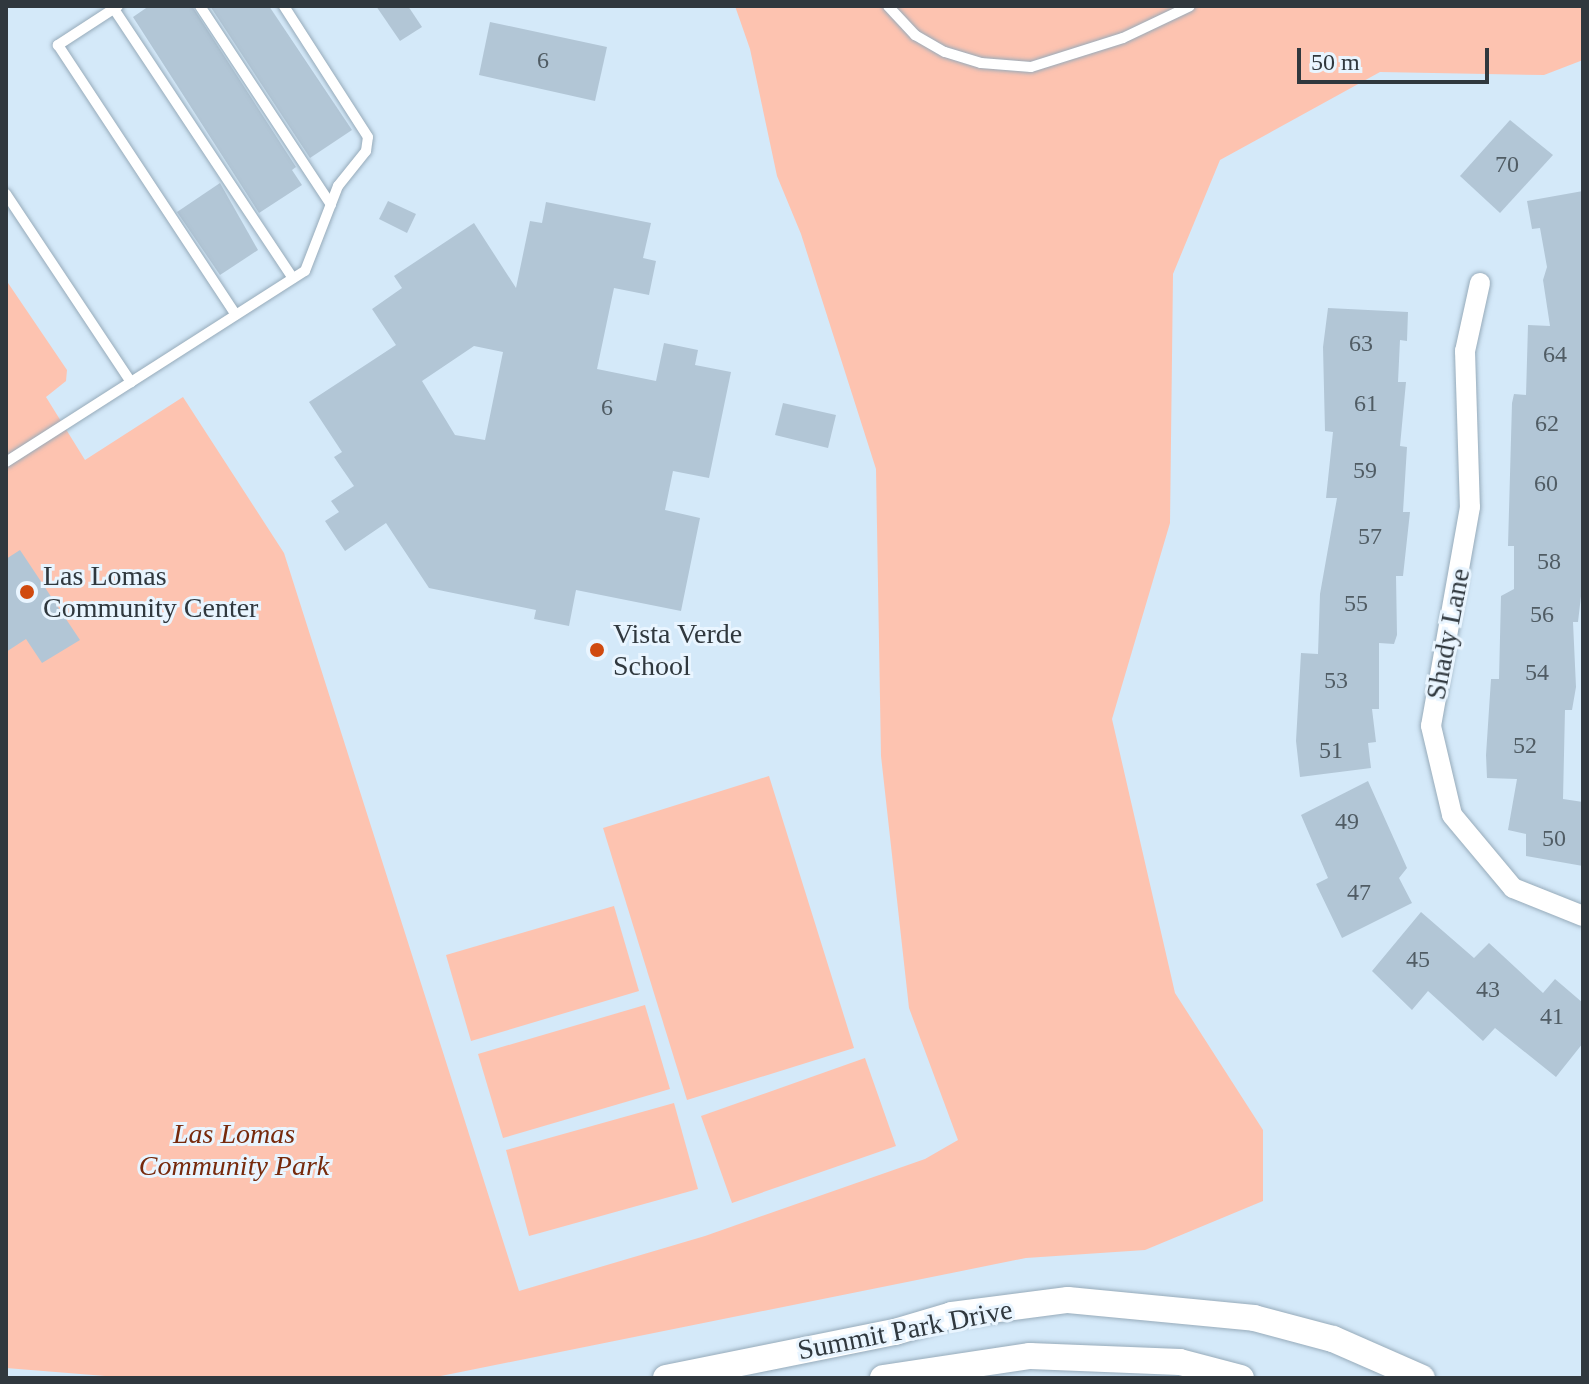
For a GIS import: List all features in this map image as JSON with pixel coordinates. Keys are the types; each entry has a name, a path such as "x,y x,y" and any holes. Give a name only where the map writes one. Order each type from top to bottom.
{"street":[{"name":"Shady Lane","path":"1480,283 1465,351 1470,507 1431,726 1452,815 1513,888 1583,916"},
{"name":"Summit Park Drive","path":"666,1378 952,1315 1068,1300 1254,1318 1333,1339 1422,1378"},
{"name":"Summit Park Drive","path":"883,1378 1030,1356 1180,1362 1241,1378"}],"lane":[{"path":"200,6 331,205"},
{"path":"6,462 305,271 331,205 366,151 368,137 284,6"},
{"path":"888,6 915,35 945,52 981,63 1031,67 1123,38 1190,6"},
{"path":"236,315 58,45 116,8 293,278"},
{"path":"6,194 131,382"}],"green space":[{"name":"Las Lomas Community Park","path":"735,6 1583,6 1583,60 1544,75 1380,72 1220,160 1173,274 1170,523 1112,719 1175,993 1263,1130 1263,1201 1145,1250 1026,1258 431,1378 130,1378 6,1368 6,280 67,370 66,381 46,397 85,460 183,397 284,553 519,1291 705,1236 925,1159 958,1140 909,1008 881,756 876,469 801,234 777,176 750,49"},
{"path":"769,776 854,1048 687,1100 603,828"},
{"path":"614,906 639,991 471,1041 446,955"},
{"path":"645,1005 670,1089 503,1138 478,1054"},
{"path":"865,1058 896,1146 732,1203 701,1116"},
{"path":"674,1103 698,1189 529,1236 506,1150"}],"building":[{"path":"149,6 192,6 296,167 292,170 302,185 259,213 133,17"},
{"path":"210,6 269,6 352,130 310,158"},
{"path":"376,6 408,6 422,27 400,41"},
{"path":"490,22 607,47 595,101 479,75"},
{"path":"1510,120 1553,155 1500,213 1460,176"},
{"path":"220,183 258,250 220,275 177,212"},
{"path":"1583,191 1583,579 1578,622 1573,622 1576,687 1572,710 1565,710 1563,799 1583,802 1583,866 1526,856 1526,834 1508,830 1517,779 1487,778 1486,755 1491,679 1499,679 1501,596 1514,589 1514,546 1508,546 1512,403 1514,394 1526,395 1528,325 1550,326 1543,280 1547,267 1540,228 1532,229 1527,201"},
{"path":"388,201 416,214 407,233 379,219"},
{"path":"546,202 651,223 643,258 656,261 649,295 614,288 597,369 656,381 664,343 698,350 695,365 731,372 709,478 673,471 665,510 700,518 681,611 576,590 569,626 534,619 536,610 429,588 386,523 345,551 325,521 339,512 331,501 354,486 334,457 342,452 309,402 396,345 372,309 402,288 394,276 474,223 516,288 530,221 542,223","holes":["474,346 503,352 485,440 455,435 422,381"]},
{"path":"1328,308 1408,312 1407,341 1400,340 1398,382 1406,382 1400,446 1407,447 1403,512 1410,512 1403,576 1396,576 1397,635 1394,644 1379,643 1379,709 1372,709 1376,742 1368,743 1371,768 1300,777 1296,741 1301,653 1318,654 1320,594 1337,498 1326,498 1333,432 1325,431 1323,347"},
{"path":"783,403 836,415 828,448 775,435"},
{"name":"Las Lomas Community Center","path":"20,550 80,640 42,663 26,639 6,652 6,559"},
{"path":"1368,781 1407,868 1399,878 1412,903 1342,938 1316,884 1328,878 1301,815"},
{"path":"1421,912 1474,958 1489,943 1543,993 1555,979 1583,1003 1583,1043 1556,1077 1495,1028 1483,1041 1428,991 1412,1010 1372,971"}],"place":[{"name":"Las Lomas Community Center","path":"27,592"},
{"name":"Vista Verde School","path":"597,650"}]}
